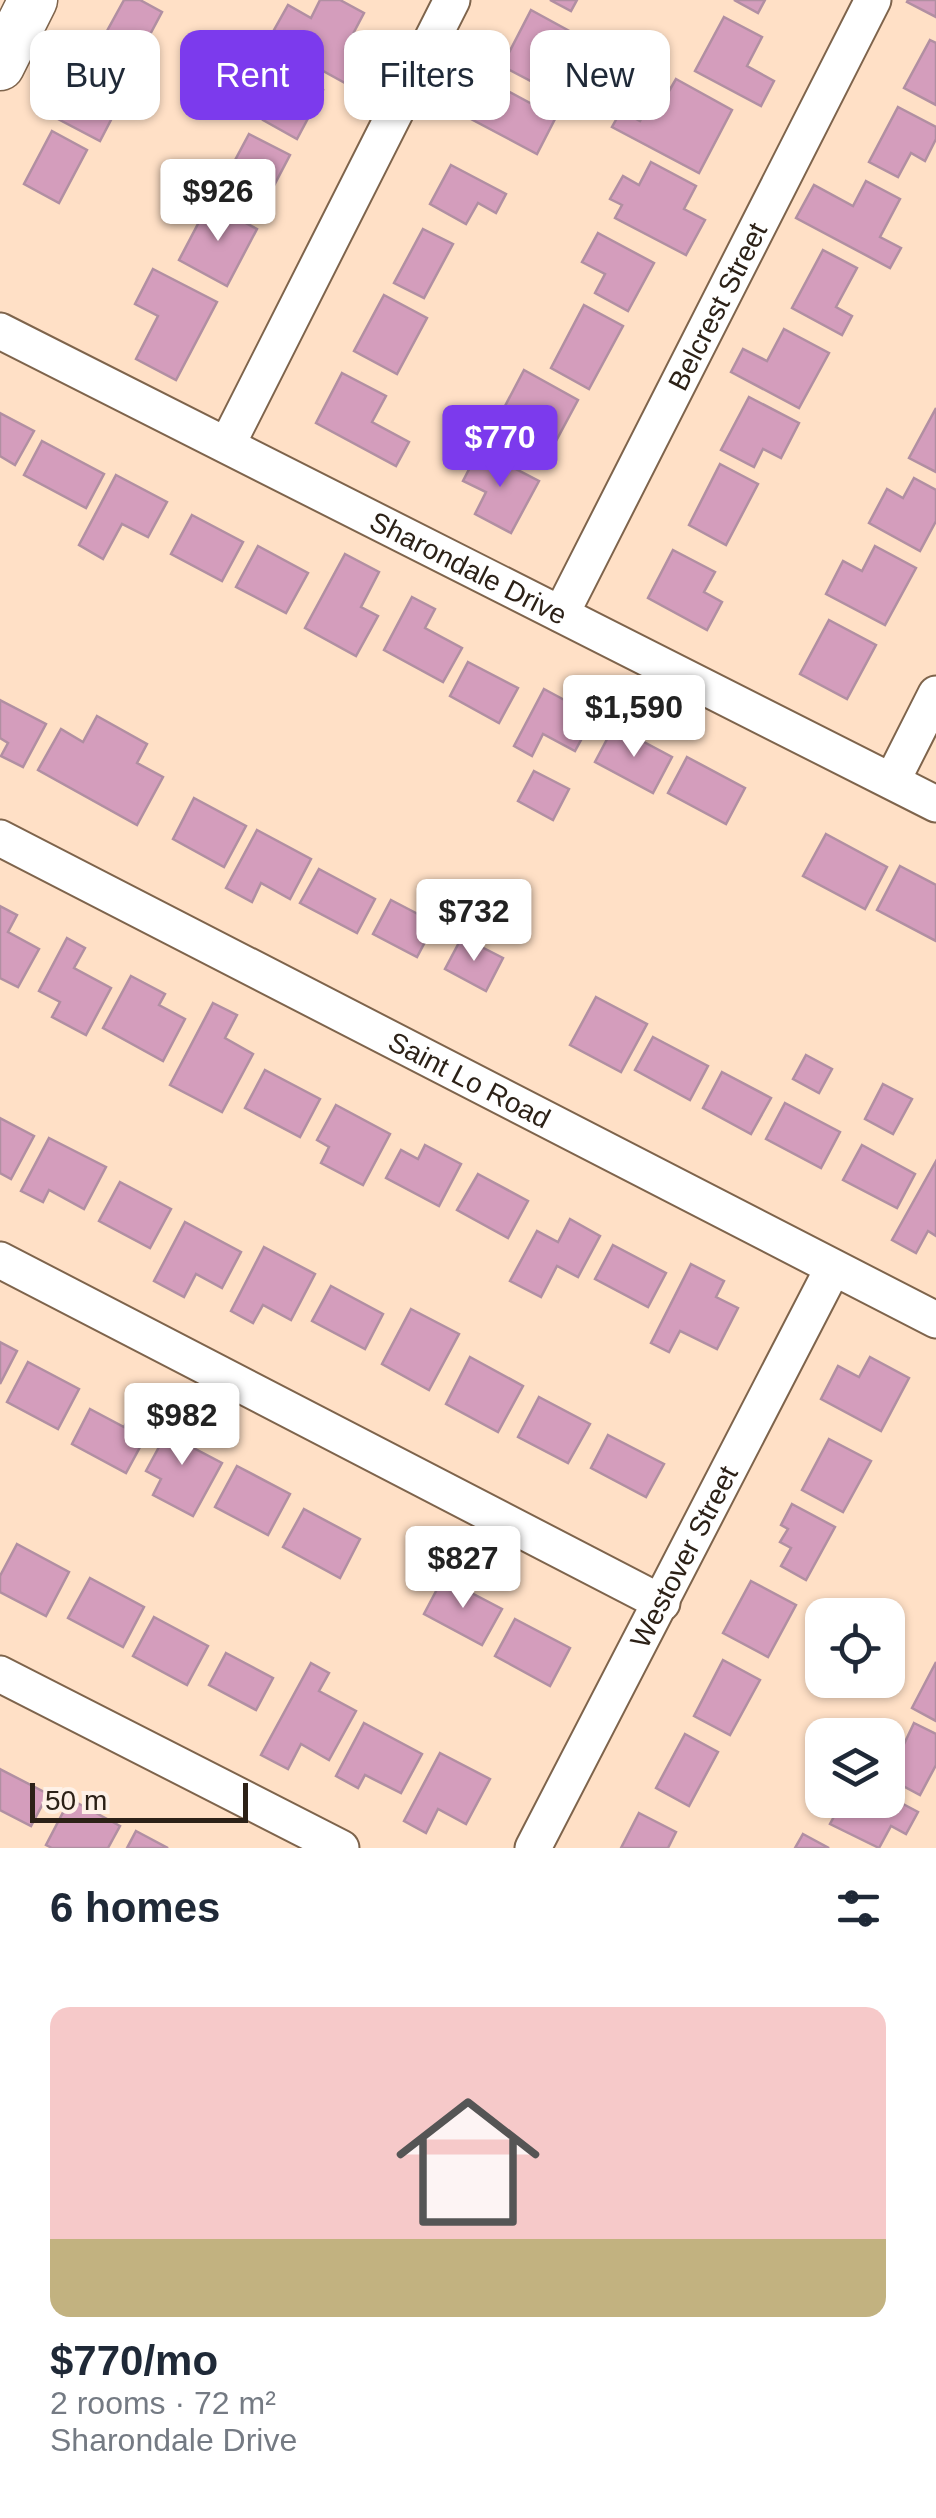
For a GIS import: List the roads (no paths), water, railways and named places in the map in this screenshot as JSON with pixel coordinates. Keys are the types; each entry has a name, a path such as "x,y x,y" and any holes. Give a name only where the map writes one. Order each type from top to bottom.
{"main road":[{"path":"0,66 33,0"}],"street":[{"path":"226,445 452,0"},
{"name":"Belcrest Street","path":"561,614 873,0"},
{"name":"Sharondale Drive","path":"0,331 936,804"},
{"path":"892,781 936,694"},
{"name":"Saint Lo Road","path":"0,838 936,1320"},
{"path":"0,1260 662,1602"},
{"name":"Westover Street","path":"533,1848 833,1268"},
{"path":"0,1674 340,1848"}]}
